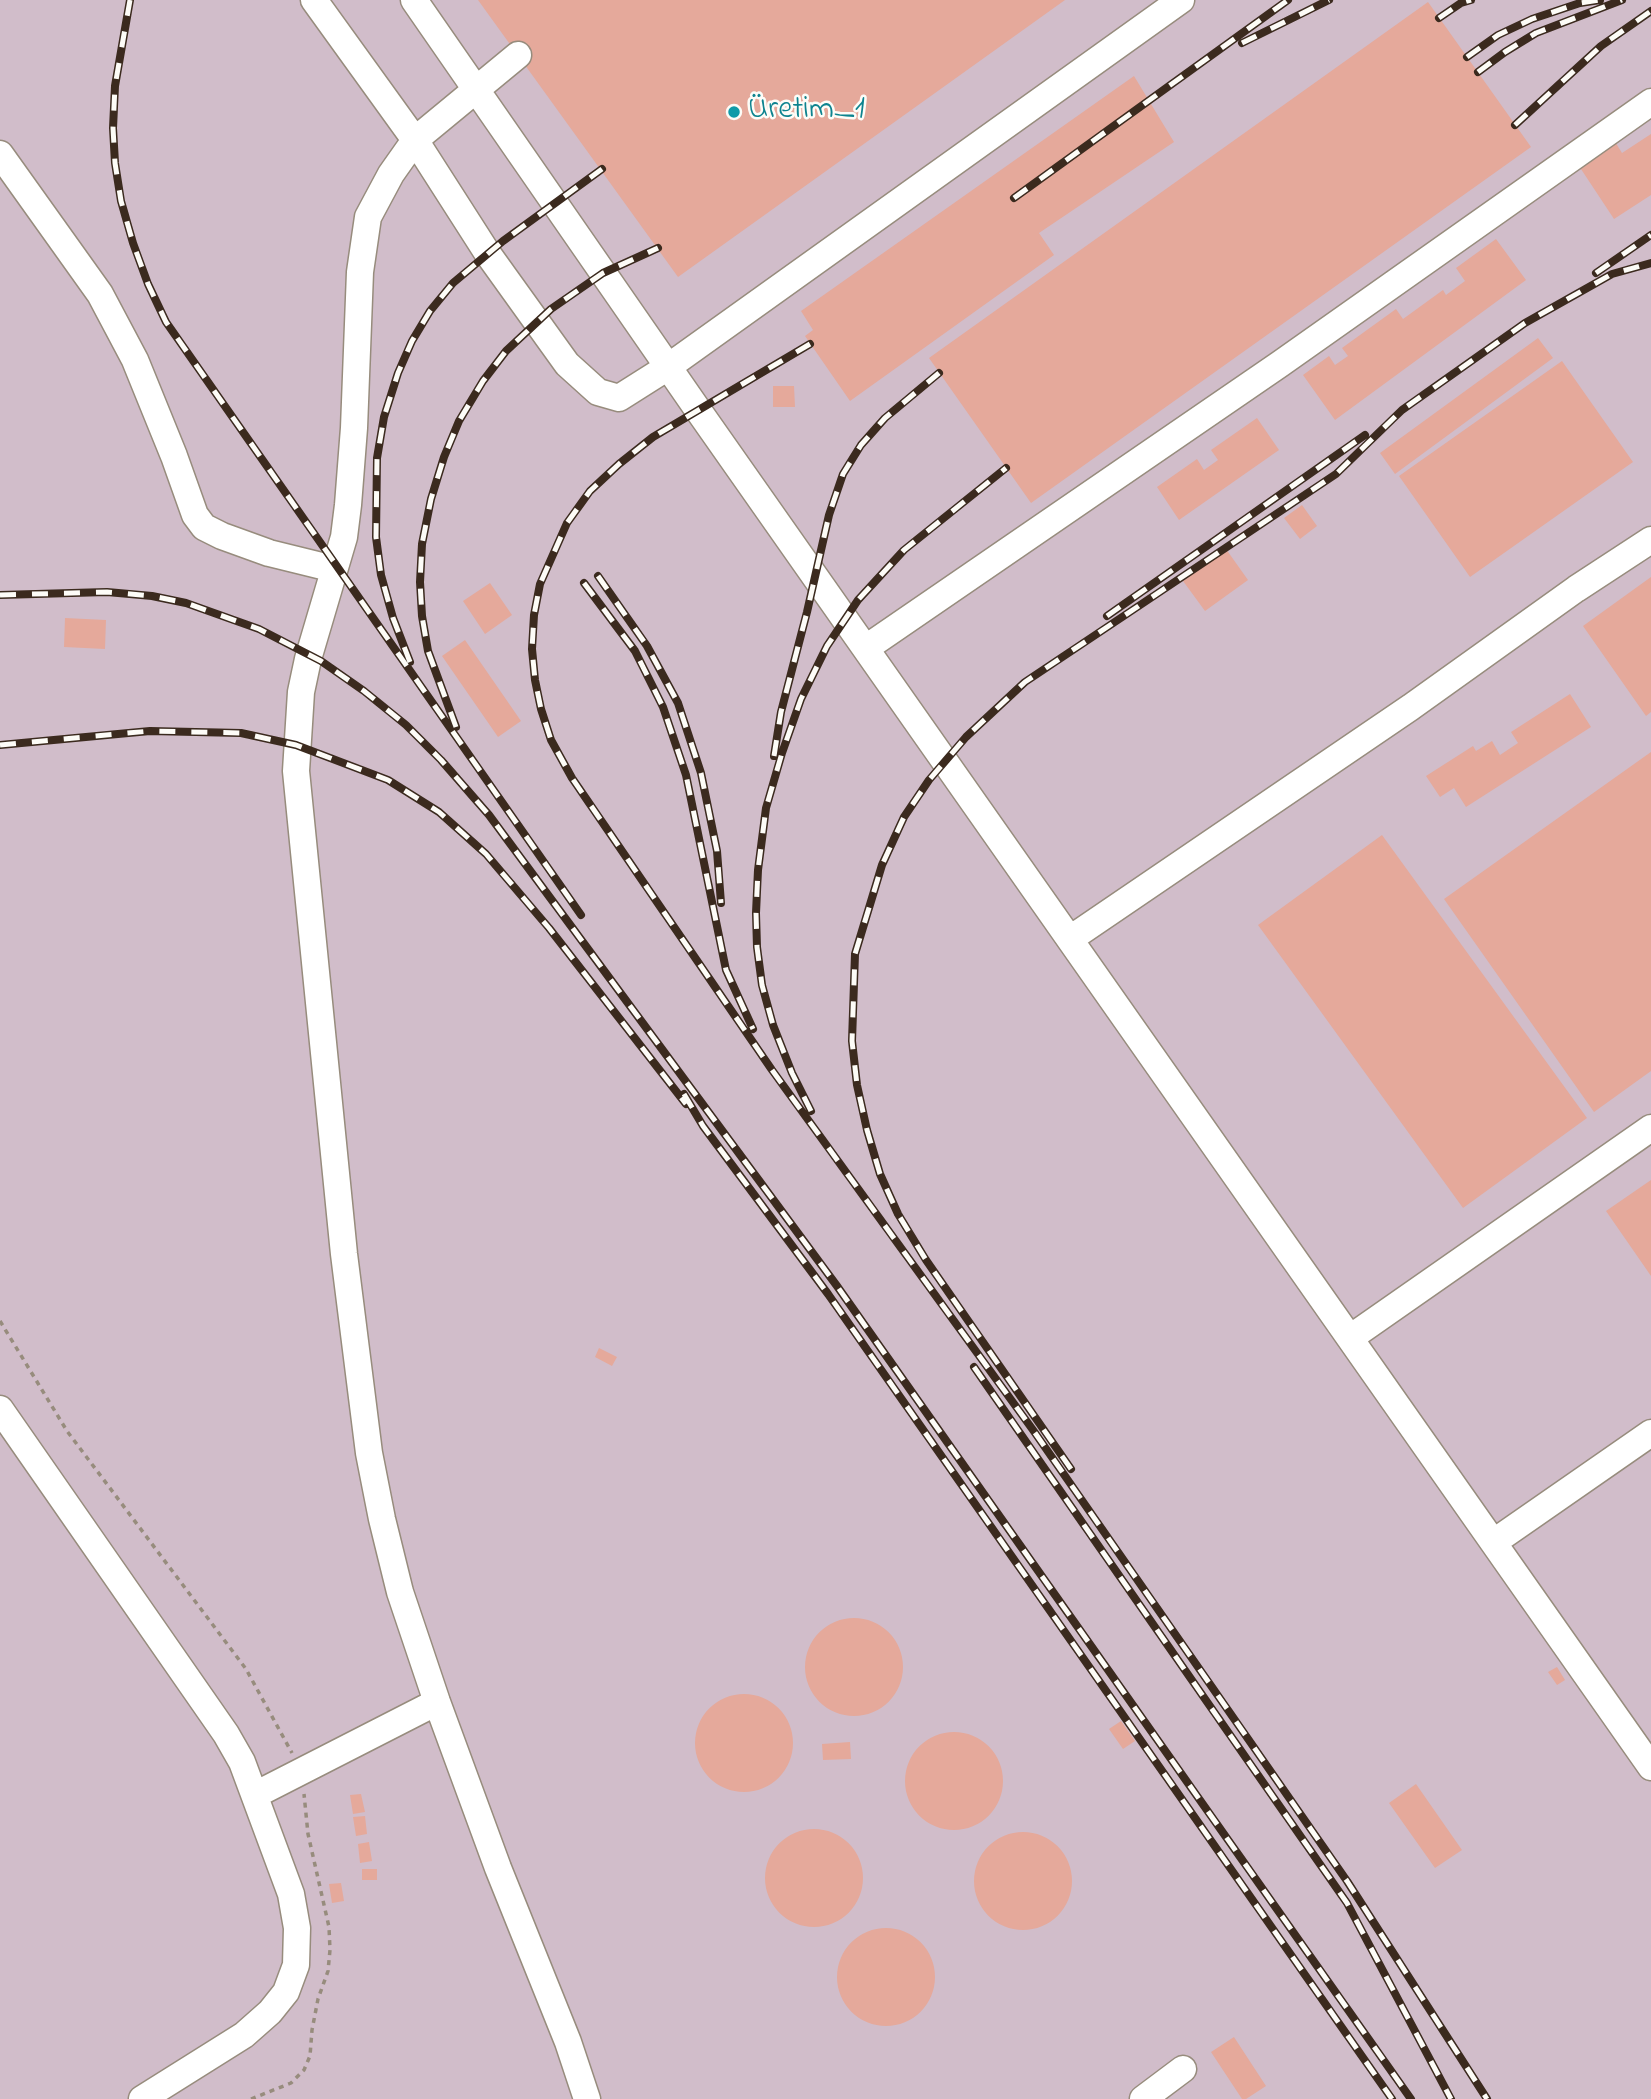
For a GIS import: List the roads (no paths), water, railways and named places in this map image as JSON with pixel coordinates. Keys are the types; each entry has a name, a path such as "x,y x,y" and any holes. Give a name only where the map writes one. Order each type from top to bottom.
{"lane":[{"path":"314,0 415,140 488,254 566,363 598,392 619,398 668,367 1181,0"},
{"path":"414,0 668,367 1651,1767"},
{"path":"519,55 415,140 391,174 368,217 360,272 354,429 344,537 301,692 296,771 344,1254 369,1453 382,1520 400,1592 437,1702 498,1868 568,2042 587,2099"},
{"path":"866,648 1280,363 1651,102"},
{"path":"0,154 106,305 135,360 195,515 204,527 269,553 334,569"},
{"path":"1070,939 1651,540"},
{"path":"1350,1338 1651,1129"},
{"path":"0,1409 226,1734 242,1762 291,1894 297,1928 296,1965 286,1992 262,2020 244,2035 142,2099"},
{"path":"1494,1542 1651,1433"},
{"path":"255,1796 437,1702"},
{"path":"1143,2099 1183,2070"}],"railway":[{"path":"130,0 115,86 115,163 121,201 133,243 166,322 581,915"},
{"path":"1014,198 1288,0"},
{"path":"1242,43 1329,0"},
{"path":"1439,18 1461,3 1471,0"},
{"path":"1467,57 1498,35 1532,19 1580,3 1600,0"},
{"path":"1478,72 1536,33 1622,0"},
{"path":"1515,125 1601,46 1651,11"},
{"path":"410,662 393,618 381,575 376,537 377,458 384,417 398,373 412,341 430,311 453,283 503,241 602,169"},
{"path":"1596,273 1651,235"},
{"path":"456,727 428,651 420,582 422,544 431,499 459,421 483,381 506,351 551,309 603,273 658,248"},
{"path":"1071,1469 926,1260 898,1214 880,1174 867,1130 857,1085 852,1041 855,954 882,865 904,817 929,780 966,737 1025,682 1336,474 1402,410 1525,323 1612,274 1651,263"},
{"path":"810,344 653,437 590,491 567,523 540,584 534,615 532,649 535,680 551,740 572,778 772,1070 1033,1430 1347,1881 1487,2099"},
{"path":"774,756 781,712 829,515 843,474 861,445 885,418 939,373"},
{"path":"1107,616 1365,435"},
{"path":"811,1111 773,1025 762,985 757,947 758,870 766,808 782,753 801,699 827,646 858,600 904,550 1006,468"},
{"path":"598,576 647,646 678,703 701,773 717,851 721,903"},
{"path":"584,583 635,651 663,707 686,775 726,970 753,1029"},
{"path":"0,595 107,592 152,596 186,603 259,629 321,661 364,691 406,725 441,760 489,815 837,1286 1411,2099"},
{"path":"0,745 150,731 241,733 296,745 388,780 439,812 486,854 549,928 686,1104"},
{"path":"684,1094 703,1126 828,1294 1392,2099"},
{"path":"974,1367 1347,1903 1451,2099"}],"place":[{"name":"Üretim_1","path":"734,112"}]}
